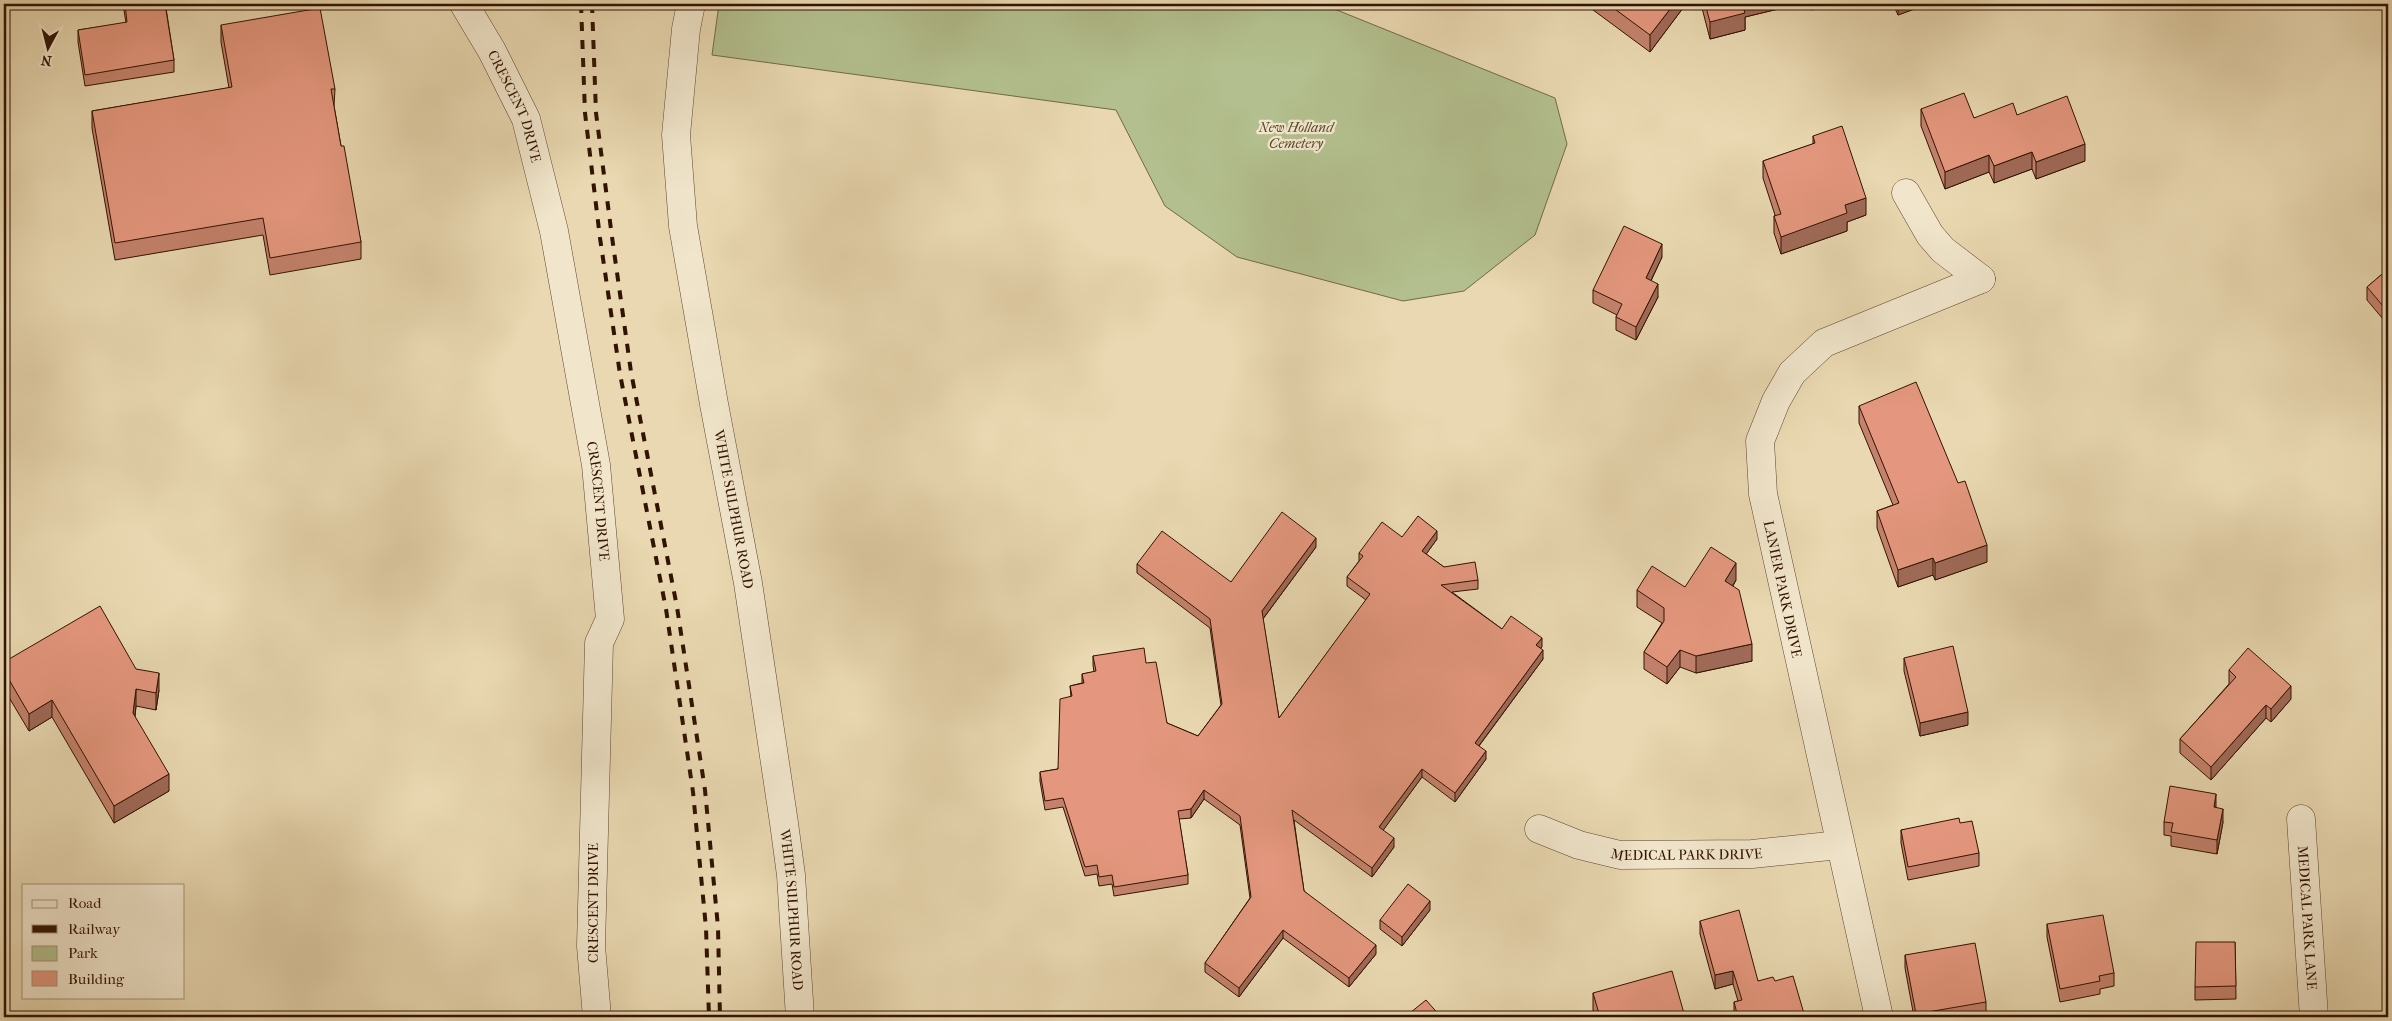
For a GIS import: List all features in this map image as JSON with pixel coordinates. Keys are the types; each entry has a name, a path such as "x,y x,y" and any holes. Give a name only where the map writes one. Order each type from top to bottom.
{"street":[{"name":"CRESCENT DRIVE","path":"464,4 492,51 526,119 554,231 596,465 610,619 599,644 591,946 597,1017"},
{"name":"WHITE SULPHUR ROAD","path":"692,4 686,29 676,135 683,226 748,583 782,804 791,875 800,1017"},
{"name":"LANIER PARK DRIVE","path":"1878,1017 1763,494 1760,441 1776,401 1792,373 1824,343 1981,279 1939,245 1930,235 1906,193"},
{"name":"MEDICAL PARK LANE","path":"2301,819 2314,1017"},
{"name":"MEDICAL PARK DRIVE","path":"1539,829 1579,845 1620,855 1752,854 1839,845"}],"green space":[{"name":"New Holland Cemetery","path":"719,4 1322,4 1555,98 1567,144 1535,235 1464,291 1403,301 1237,257 1165,206 1116,110 712,55"}],"building":[{"path":"125,4 165,4 174,60 85,75 78,30 127,22"},
{"path":"1608,4 1674,4 1650,35"},
{"path":"1705,4 1742,4 1745,13 1710,22"},
{"path":"320,8 335,89 331,89 341,146 344,146 361,242 270,258 263,218 115,243 92,111 232,87 221,25"},
{"path":"1964,93 1974,118 2013,103 2017,115 2067,96 2085,144 2036,162 2032,152 1994,166 1989,155 1945,172 1921,109"},
{"path":"1842,126 1866,198 1845,205 1847,213 1781,237 1774,216 1781,214 1763,161 1815,143 1813,136"},
{"path":"1624,226 1662,244 1646,278 1658,284 1636,327 1616,317 1622,304 1593,290"},
{"path":"2388,269 2388,312 2367,287"},
{"path":"1916,382 1958,483 1965,481 1987,545 1935,563 1933,558 1898,570 1877,511 1899,503 1859,406"},
{"path":"1282,512 1316,538 1262,611 1279,718 1370,594 1347,577 1363,556 1359,553 1382,522 1402,537 1418,516 1437,531 1422,551 1444,567 1475,562 1478,580 1441,585 1502,629 1511,616 1542,638 1536,645 1543,650 1475,743 1486,751 1455,793 1422,769 1379,827 1394,838 1372,868 1292,810 1304,891 1376,945 1349,978 1283,930 1239,988 1205,963 1251,897 1240,816 1204,790 1191,809 1178,811 1188,875 1114,887 1112,875 1099,877 1097,865 1085,867 1063,798 1045,801 1040,772 1058,769 1060,699 1072,696 1070,686 1084,683 1082,674 1096,671 1093,656 1144,648 1146,663 1156,662 1167,723 1198,736 1222,704 1210,619 1137,564 1162,531 1231,582"},
{"path":"1711,547 1736,563 1725,581 1739,590 1752,644 1696,656 1680,650 1667,667 1644,652 1664,621 1664,608 1637,590 1652,566 1685,587"},
{"path":"100,606 136,669 159,673 156,693 136,689 133,713 169,774 114,806 52,700 29,714 4,671 4,662"},
{"path":"1953,646 1968,712 1920,723 1904,658"},
{"path":"2248,648 2291,686 2271,709 2266,705 2211,767 2180,739 2236,677 2229,670"},
{"path":"2170,786 2216,794 2214,807 2223,809 2217,840 2171,832 2173,823 2164,822"},
{"path":"1959,818 1960,823 1972,821 1979,853 1908,867 1901,830"},
{"path":"1408,884 1430,901 1402,937 1380,920"},
{"path":"1739,910 1758,981 1773,977 1775,981 1793,976 1805,1017 1738,1017 1734,1002 1742,1000 1733,971 1715,975 1700,921"},
{"path":"2103,915 2114,973 2099,976 2100,981 2060,989 2047,924"},
{"path":"2196,942 2235,942 2236,986 2195,987"},
{"path":"1975,943 1986,1002 1916,1014 1905,955"},
{"path":"2384,952 2388,952 2388,980 2385,980"},
{"path":"1672,971 1685,1017 1600,1017 1593,993"},
{"path":"1426,1000 1441,1017 1405,1017"}],"railway":[{"path":"581,4 585,113 600,238 620,374 666,609 693,792 706,928 709,1017"},
{"path":"592,4 596,113 631,372 677,607 705,790 718,927 720,1017"}]}
